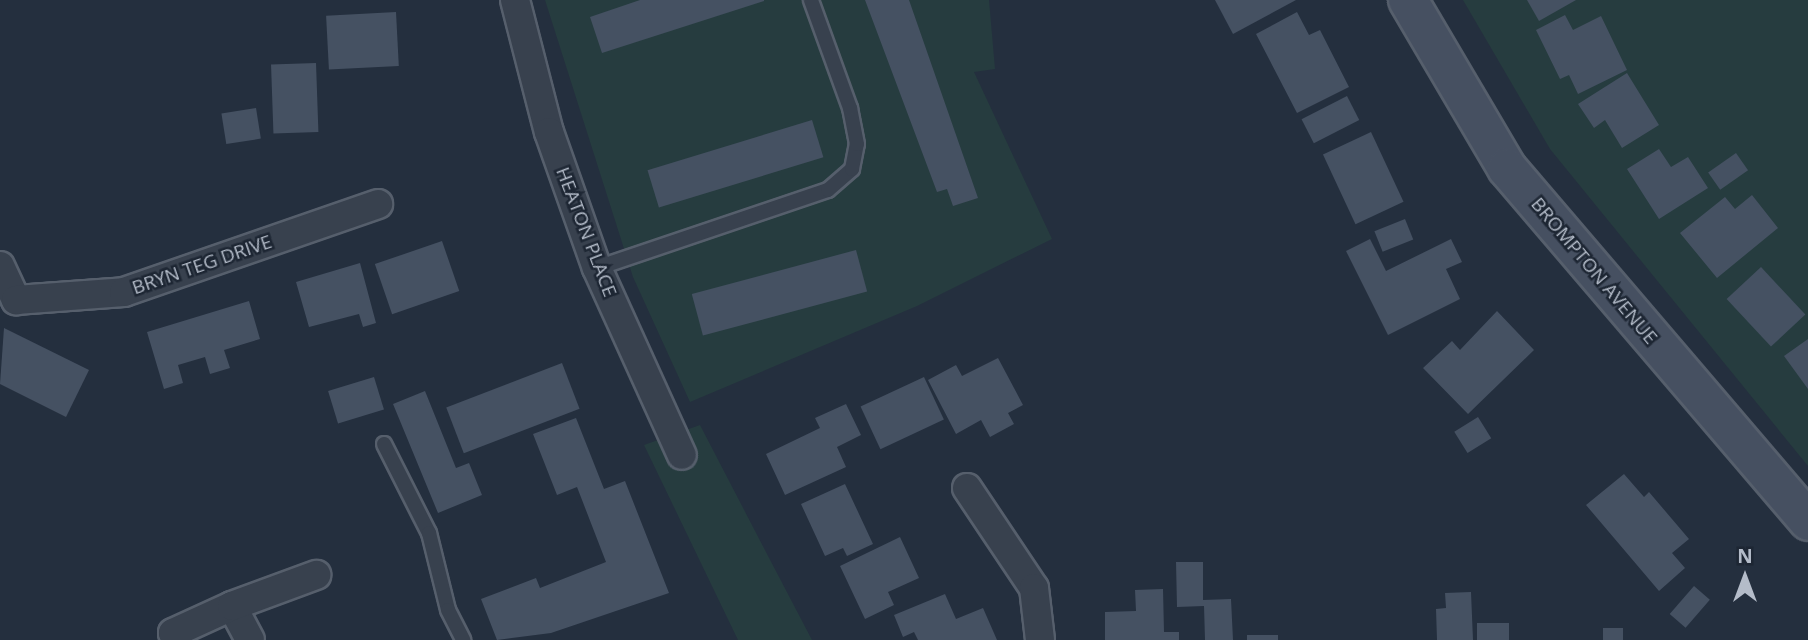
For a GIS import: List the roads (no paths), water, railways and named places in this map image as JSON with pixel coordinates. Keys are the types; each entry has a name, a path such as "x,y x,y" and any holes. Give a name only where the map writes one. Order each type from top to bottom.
{"main road":[{"name":"BROMPTON AVENUE","path":"1408,0 1507,168 1808,522"}],"street":[{"name":"HEATON PLACE","path":"514,0 549,132 597,268 682,455"},
{"name":"BRYN TEG DRIVE","path":"0,266 16,300 124,292 378,204"},
{"path":"967,488 1034,587 1040,640"},
{"path":"177,640 173,633 232,606 316,575"},
{"path":"232,606 250,640"}],"lane":[{"path":"597,268 828,190 852,169 857,144 850,108 811,0"},
{"path":"384,444 429,533 448,610 463,640"}]}
